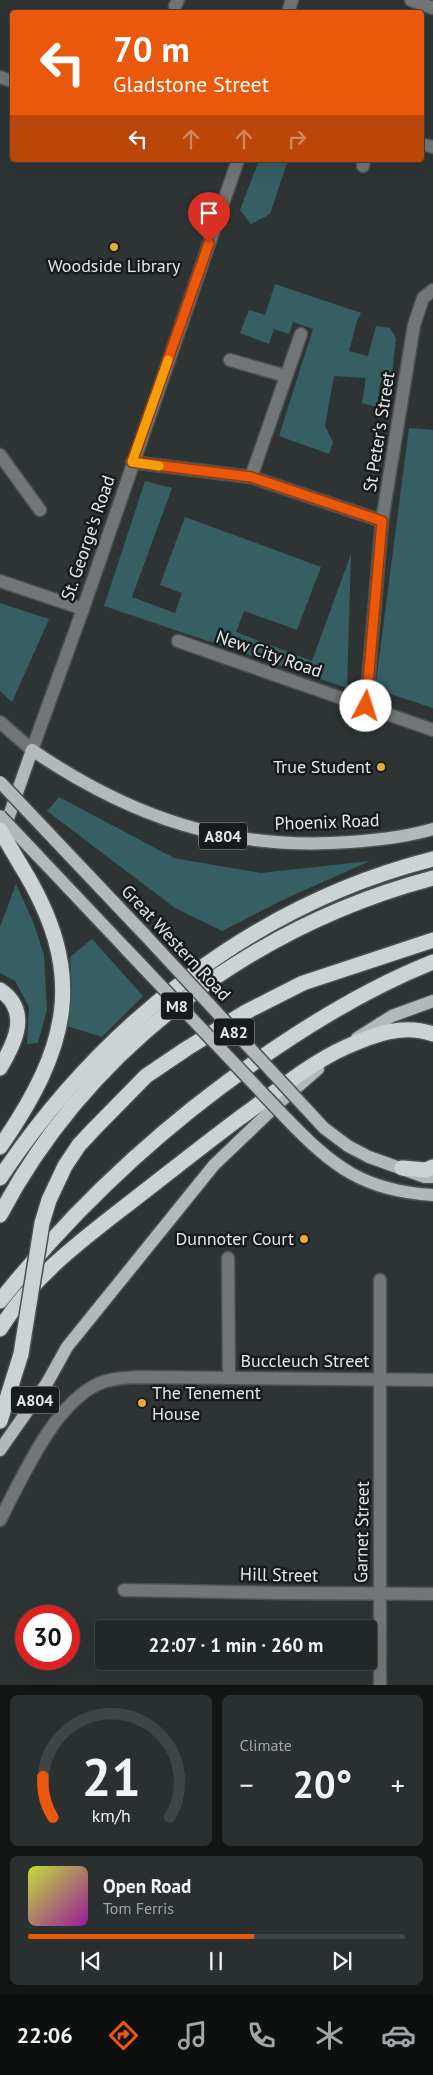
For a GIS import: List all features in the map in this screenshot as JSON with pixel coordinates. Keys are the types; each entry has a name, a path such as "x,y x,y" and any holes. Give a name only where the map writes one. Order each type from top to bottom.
{"highway":[{"path":"0,830 40,897 58,946 64,975 58,1033 47,1066 32,1097 0,1147"},
{"path":"0,1178 20,1149 83,1072 139,1016 174,987 213,959 298,910 381,876 433,859"},
{"name":"M8","path":"0,1215 31,1161 52,1130 110,1067 165,1015 227,969 286,934 367,898 427,879"},
{"path":"0,1422 21,1354 41,1232 49,1200 65,1166 89,1134 146,1076 244,1013 304,983 433,940"},
{"path":"0,1301 49,1242 116,1175 175,1122 214,1091 330,1013 375,988 433,962"},
{"path":"0,990 11,1000 18,1022 14,1043 0,1068"},
{"path":"0,1328 25,1294 74,1246 203,1145 296,1077 344,1048 374,1036 404,1029 433,1034"},
{"path":"402,1168 426,1170 433,1167"}],"main road":[{"name":"Phoenix Road","path":"32,750 70,775 136,809 176,824 223,836 264,842 314,844 369,840 433,829"},
{"name":"St. George's Road","path":"0,842 32,750"},
{"name":"Great Western Road","path":"0,782 324,1128 348,1146 369,1157 425,1177 433,1177"},
{"name":"A82","path":"0,816 311,1144 334,1164 363,1181 398,1191 433,1195"},
{"name":"A804","path":"0,1450 47,1383 67,1347 214,1165 280,1102 344,1048 392,1016 433,1001"}],"street":[{"path":"411,0 433,8"},
{"name":"St. George's Road","path":"32,750 83,609 132,462 237,162"},
{"name":"St Peter's Street","path":"366,706 382,521 414,325 424,298 433,290"},
{"path":"251,477 301,334"},
{"path":"230,360 286,376"},
{"path":"0,456 40,510"},
{"path":"132,462 251,477 382,521"},
{"path":"0,581 83,609"},
{"name":"New City Road","path":"178,641 433,730"},
{"path":"0,722 32,750"},
{"name":"Buccleuch Street","path":"228,1258 229,1378"},
{"name":"Buccleuch Street","path":"380,1280 381,1379"},
{"name":"Buccleuch Street","path":"0,1520 42,1442 67,1407 79,1395 103,1382 120,1378 433,1380"},
{"name":"Garnet Street","path":"380,1685 381,1379"},
{"name":"Hill Street","path":"124,1590 287,1594 433,1594"}],"shaded area":[{"path":"258,162 287,162 270,214 251,224 240,210"},
{"path":"275,284 361,313 349,351 368,356 376,326 390,328 396,338 391,384 380,383 377,407 362,403 366,378 334,376 325,426 333,442 329,454 279,436 313,329 293,322 289,334 274,329 269,344 240,333 249,310 265,315"},
{"path":"409,428 433,430 433,708 375,689"},
{"path":"145,481 172,488 132,597 175,613 182,593 160,585 185,517 321,567 297,630 244,611 236,632 312,661 351,554 347,688 104,606"},
{"path":"0,603 49,619 12,702 0,691"},
{"path":"59,797 174,858 261,873 370,861 287,898 222,931 175,908 47,811"},
{"path":"16,884 34,924 44,955 47,1010 38,1043 27,1044 29,1007 15,981 0,973 0,927"},
{"path":"92,939 143,996 102,1037 67,1026 72,993 70,957"}],"slow traffic":[{"path":"159,466 132,462 168,360"}],"place":[{"name":"Woodside Library","path":"114,247"},
{"name":"True Student","path":"381,767"},
{"name":"Dunnoter Court","path":"304,1239"},
{"name":"The Tenement House","path":"142,1403"}],"route":[{"path":"209,243 132,462 251,477 382,521 366,706"}]}
